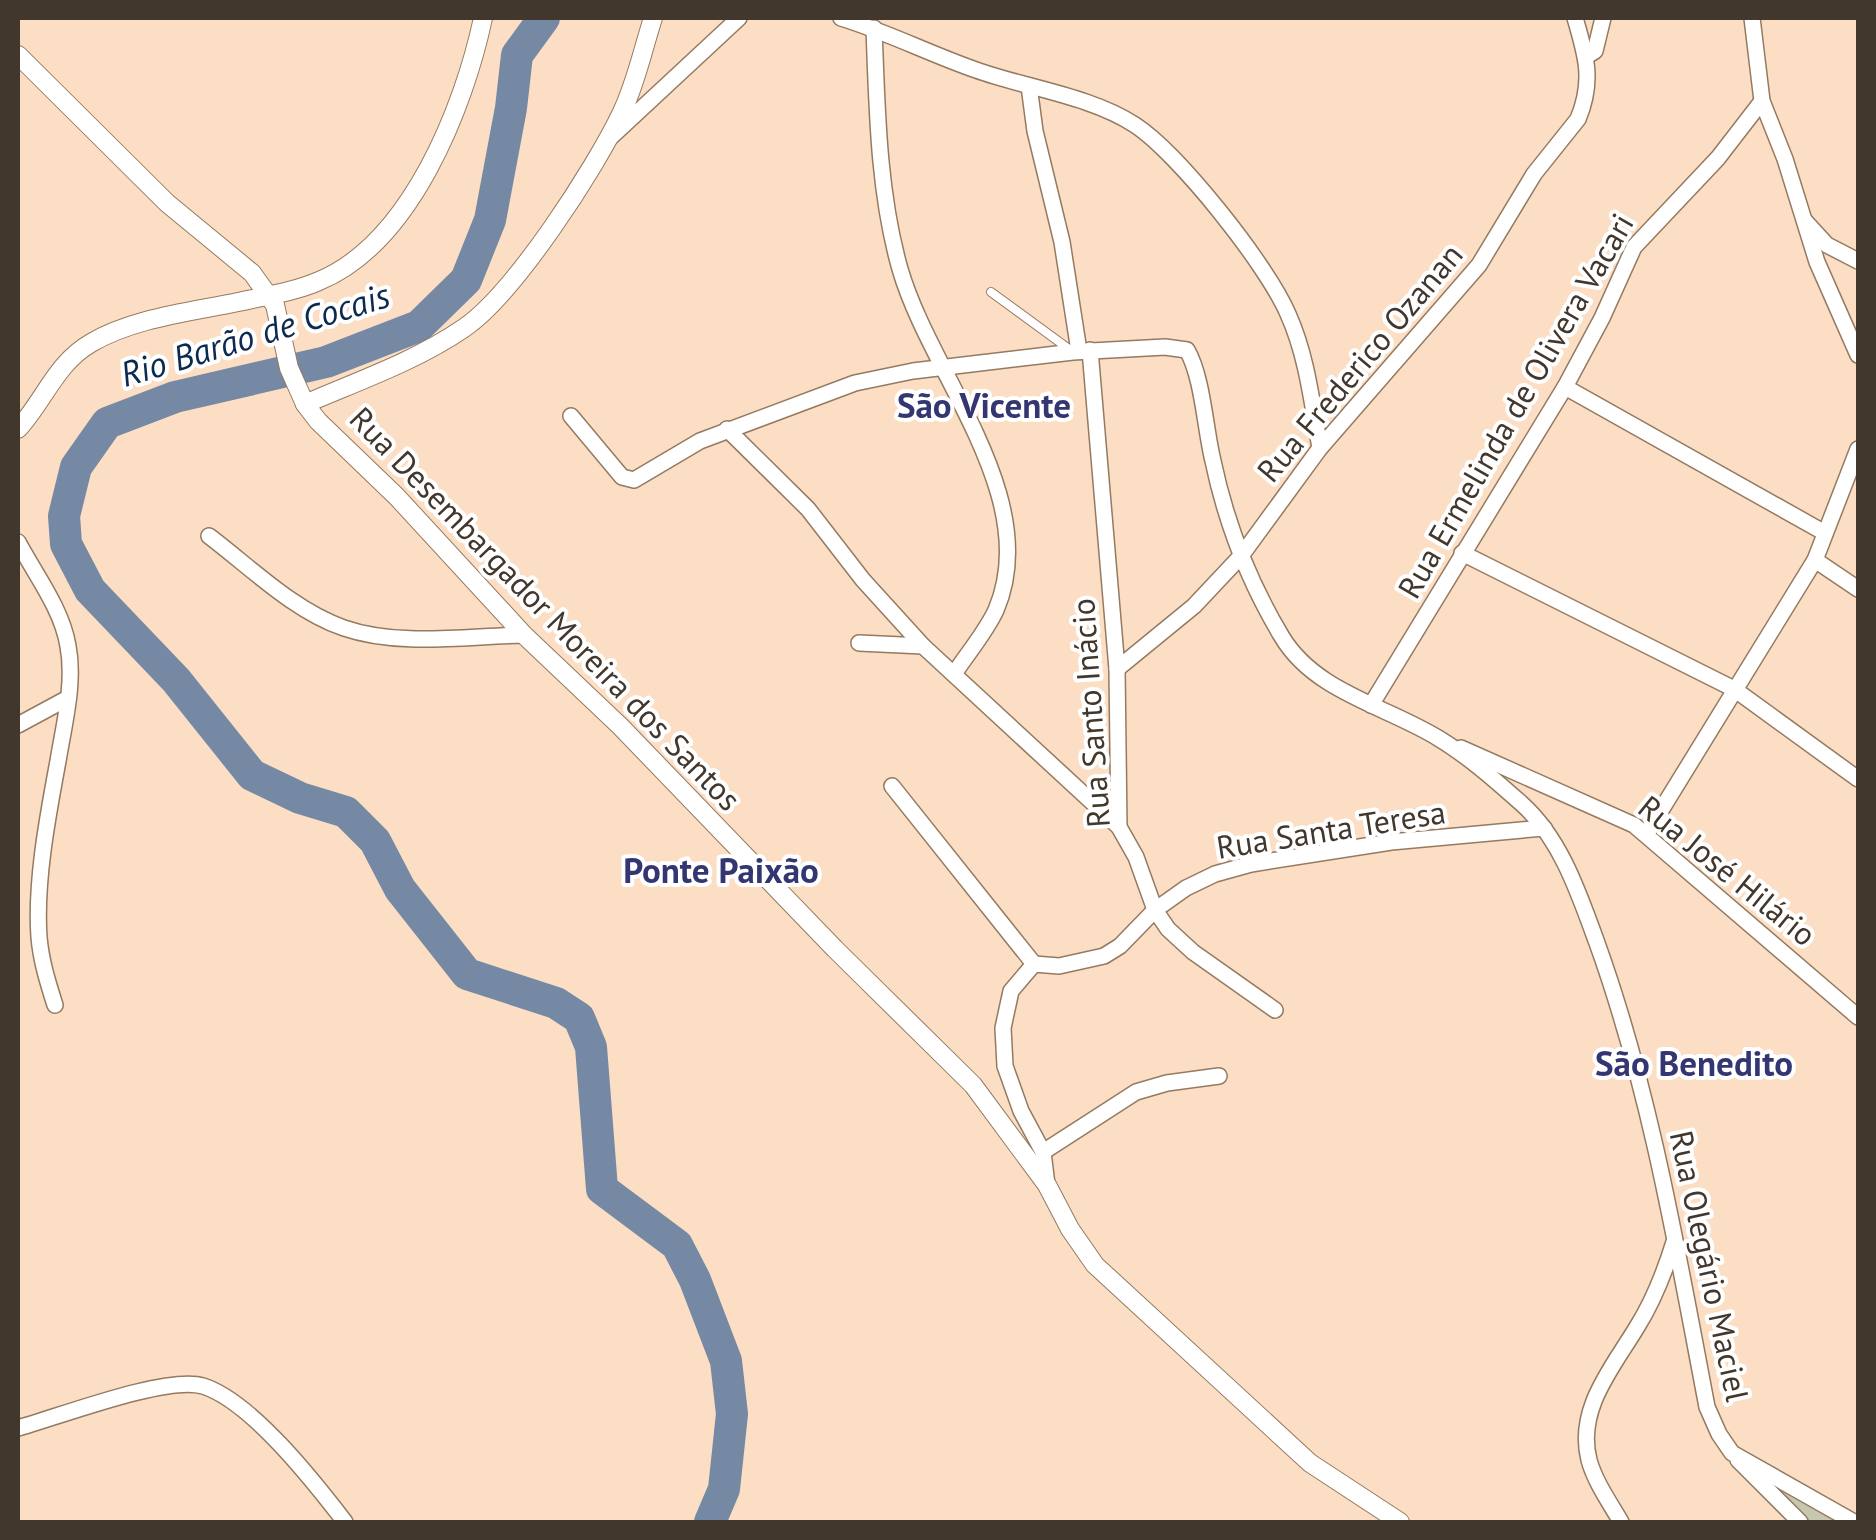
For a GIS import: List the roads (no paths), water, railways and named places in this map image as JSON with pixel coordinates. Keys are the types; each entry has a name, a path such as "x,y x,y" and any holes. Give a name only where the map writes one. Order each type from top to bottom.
{"street":[{"path":"18,430 70,359 98,339 156,320 320,281 369,248 398,214 441,149 460,104 484,18"},
{"path":"305,404 425,350 465,328 495,302 607,141 632,87 653,18"},
{"path":"607,141 740,18"},
{"path":"841,18 978,71 1108,111 1134,124 1190,178 1259,264 1288,312 1302,352 1320,448"},
{"name":"Rua Frederico Ozanan","path":"1117,669 1194,606 1241,556 1320,448 1485,256 1534,174 1578,119 1588,93 1587,56 1575,18"},
{"name":"Rua Frederico Ozanan","path":"1587,56 1595,51 1604,18"},
{"path":"1752,18 1762,101 1784,158 1799,214 1858,356"},
{"path":"874,28 886,208 915,315 992,469 1004,504 1007,542 996,610 954,674"},
{"name":"Rua Desembargador Moreira dos Santos","path":"18,55 102,143 167,203 228,251 270,294 289,368 305,404 398,496 524,634 620,726 973,1085 1047,1185 1095,1266 1310,1463 1400,1522"},
{"name":"Rua Santo Inácio","path":"1029,86 1080,351 1117,669 1120,827 1136,856 1155,910 1168,928 1193,952 1275,1010"},
{"name":"Rua Ermelinda de Olivera Vacari","path":"1371,704 1565,386 1634,247 1718,158 1762,101"},
{"path":"1799,214 1827,246 1858,262"},
{"name":"Rua Olegário Maciel","path":"1080,351 1179,347 1188,350 1226,515 1241,556 1282,638 1318,676 1438,738 1526,807 1544,828 1582,902 1621,1010 1675,1238 1707,1407 1732,1453 1766,1492 1800,1522"},
{"path":"571,416 622,477 634,480 688,447 728,429 854,383 1080,351"},
{"path":"1565,386 1826,533"},
{"path":"728,429 808,509 863,580 923,646 1120,827"},
{"path":"1647,833 1815,560 1858,448"},
{"path":"208,536 296,602 331,623 372,635 428,638 524,634"},
{"path":"18,542 61,622 68,646 68,698 52,792 40,901 39,937 55,1005"},
{"path":"1462,553 1734,689 1858,778"},
{"path":"1815,560 1858,589"},
{"path":"859,643 923,646"},
{"path":"18,726 68,698"},
{"name":"Rua José Hilário","path":"1438,738 1647,833 1858,1017"},
{"path":"892,786 1034,964 1011,990 1003,1028 1005,1066 1021,1111 1043,1152 1047,1185"},
{"name":"Rua Santa Teresa","path":"1034,964 1059,966 1104,956 1120,946 1155,910 1200,881 1251,864 1392,842 1544,828"},
{"path":"1043,1152 1136,1092 1219,1076"},
{"path":"1621,1522 1589,1460 1587,1430 1592,1404 1663,1277 1675,1238"},
{"path":"18,1428 174,1384 201,1385 229,1399 262,1426 345,1522"},
{"path":"18,1441 39,1422"},
{"path":"1732,1453 1854,1522"}],"lane":[{"path":"992,292 1080,351"}],"waterway":[{"name":"Rio Barão de Cocais","path":"544,18 517,55 490,220 466,280 419,326 326,362 175,397 107,423 76,467 64,516 66,544 90,590 176,680 252,775 300,798 346,812 375,841 400,889 467,974 556,1003 579,1018 591,1047 602,1189 677,1245 726,1361 732,1414 724,1489 710,1522"}],"district":[{"name":"São Vicente","path":"984,406"},
{"name":"Ponte Paixão","path":"721,871"},
{"name":"São Benedito","path":"1694,1064"}]}
